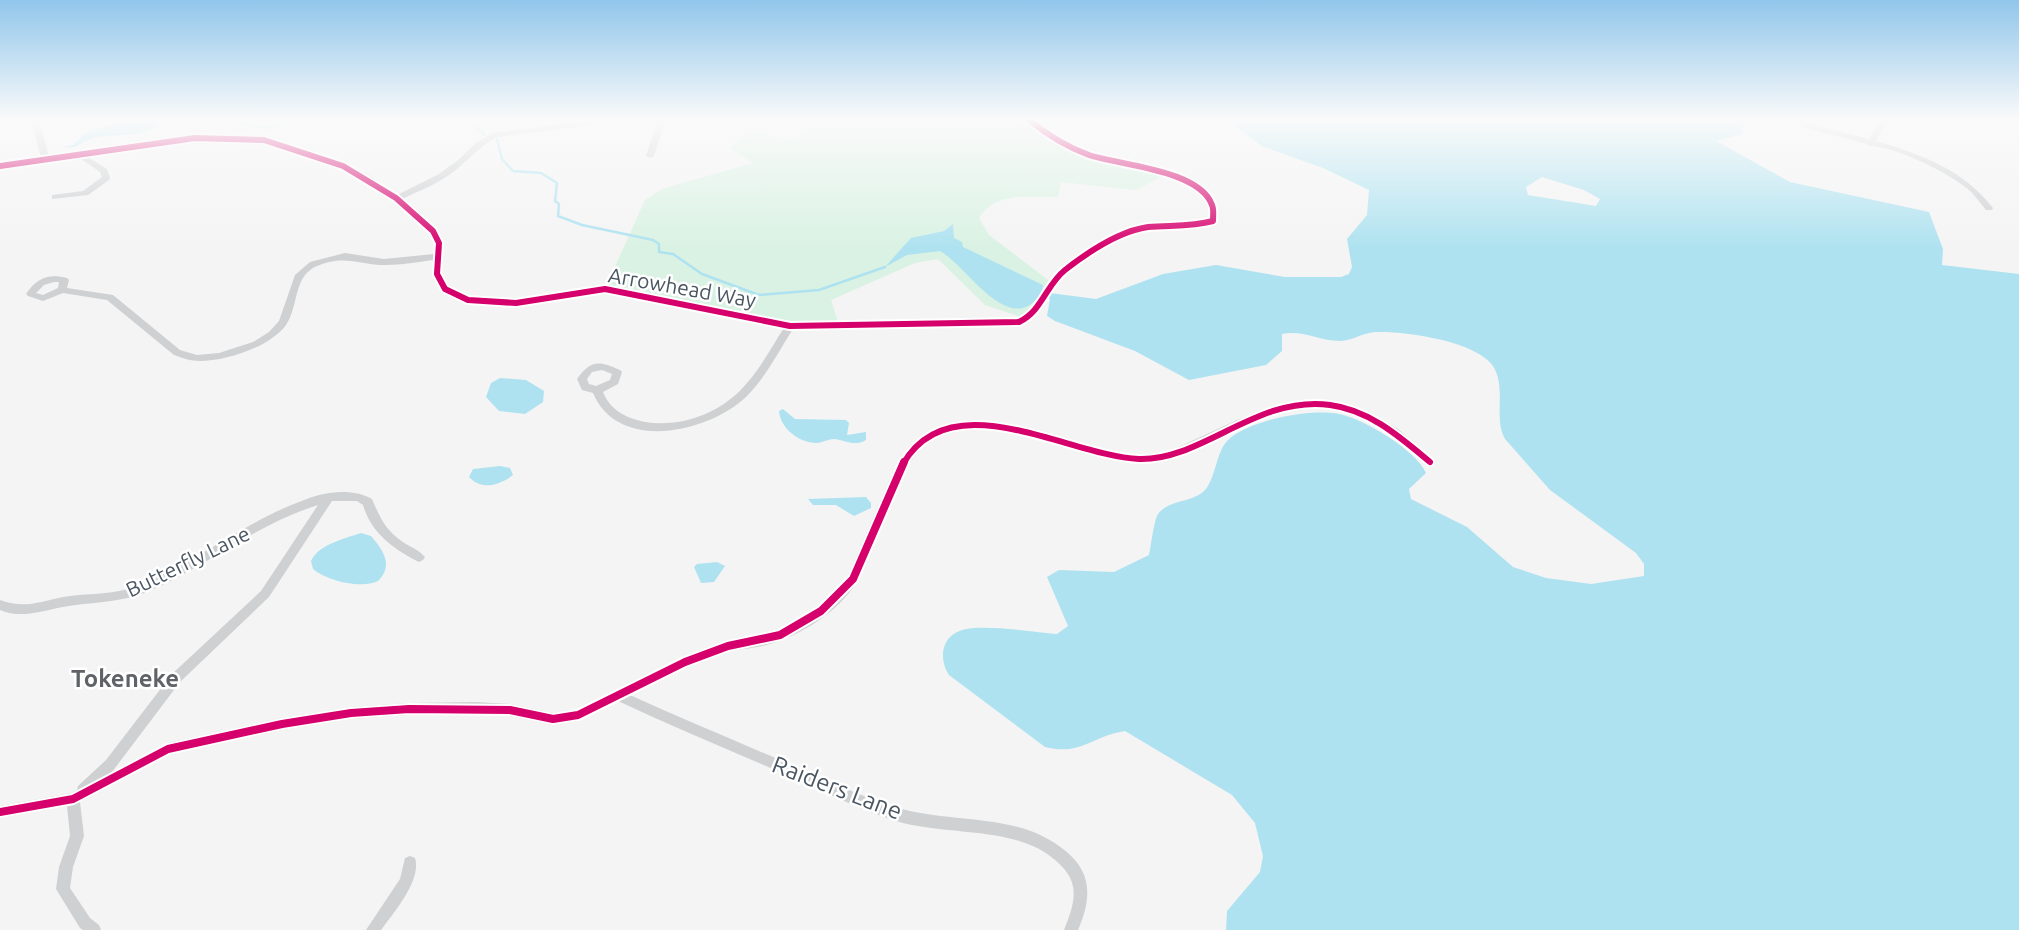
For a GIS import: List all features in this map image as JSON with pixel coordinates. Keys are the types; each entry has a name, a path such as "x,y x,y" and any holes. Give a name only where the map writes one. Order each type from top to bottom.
{"street":[{"name":"Arrowhead Way","path":"0,166 20,162"},
{"path":"55,197 85,193 106,178 104,171 91,162"},
{"name":"Arrowhead Way","path":"332,162 367,178 396,198 433,231 439,243 437,274 444,289 468,300 516,303 605,289 790,326 1013,323 1027,319 1066,270 1124,234 1142,228 1201,226 1213,221 1215,214 1205,192 1184,180 1117,162"},
{"path":"396,198 438,179 461,162"},
{"path":"1934,162 1971,187 1989,208"},
{"path":"62,290 110,297 177,353 197,358 219,356 256,344 272,334 283,322 299,275 313,264 345,256 384,262 437,257"},
{"path":"597,390 605,408 629,422 649,427 693,423 737,400 755,379 790,326"},
{"path":"0,812 73,799 168,750 282,724 351,713 476,708 510,710 553,719 578,715 723,648 768,639 794,630 847,588 857,573 896,472 906,457 922,442 951,427 997,427 1095,454 1156,459 1167,457 1269,411 1328,402 1366,415 1415,447 1430,462"},
{"name":"Butterfly Lane","path":"0,605 24,611 89,598 126,595 173,574 305,503 329,498 358,497 368,502 371,517 385,534 419,557"},
{"path":"73,799 111,764 176,678 265,594 329,498"},
{"name":"Raiders Lane","path":"618,695 711,740 866,805 932,822 991,826 1029,835 1072,866 1083,885 1079,913 1071,930"},
{"path":"73,799 77,836 66,867 63,889 85,923 94,930"},
{"path":"373,930 406,882 410,863"}],"green space":[{"path":"1120,162 1168,174 1135,190 1061,182 1058,197 1014,197 1003,199 986,209 979,218 989,235 1052,283 1027,319 985,305 938,259 915,263 831,300 839,325 790,326 605,289 645,200 662,189 753,163"}],"water":[{"path":"1307,162 1755,162 1790,182 1929,212 1943,249 1942,265 2019,274 2019,930 1226,930 1227,911 1260,872 1263,856 1255,823 1232,795 1125,731 1068,749 1045,747 949,675 943,656 946,643 962,630 995,628 1057,634 1068,626 1047,577 1059,570 1114,572 1149,555 1158,514 1168,506 1205,490 1227,441 1249,427 1297,414 1327,413 1350,417 1401,446 1426,473 1409,489 1411,499 1467,527 1513,567 1546,578 1591,584 1644,576 1644,564 1636,553 1550,490 1505,439 1500,422 1497,375 1484,357 1472,350 1439,339 1404,333 1372,332 1340,341 1290,333 1282,334 1282,351 1266,365 1189,380 1135,351 1055,321 1047,316 1050,299 1039,296 1027,306 1014,308 1001,304 940,251 907,255 885,267 911,238 944,231 953,224 954,238 962,242 963,247 1043,285 1042,292 1096,299 1163,274 1216,265 1285,277 1341,277 1349,274 1352,267 1347,239 1367,215 1369,190","holes":["1542,177 1584,190 1600,199 1596,206 1528,195 1526,187"]},
{"path":"500,378 526,380 544,391 543,402 525,414 499,411 486,397 491,383"},
{"path":"783,409 795,419 846,420 849,423 847,435 866,432 866,440 854,443 834,439 818,443 804,441 792,434 783,423 779,411"},
{"path":"500,466 510,468 513,475 491,485 480,484 469,477 473,469"},
{"path":"866,497 871,508 854,516 836,505 813,505 808,499"},
{"path":"361,533 371,536 385,558 385,569 378,581 363,584 344,582 313,569 311,561 320,550"},
{"path":"717,562 725,566 714,582 701,583 694,567 697,564"}],"waterway":[{"path":"505,162 513,171 541,173 557,183 555,201 559,204 558,216 582,225 653,240 659,244 659,252 673,254 702,274 759,295 819,290 885,267"}],"cycle path":[{"path":"0,166 25,162"},
{"path":"332,162 367,178 396,198 433,231 439,243 437,274 445,289 468,300 516,303 605,289 790,326 1019,322 1032,314 1060,274 1123,234 1145,228 1191,226 1213,221 1213,205 1203,192 1187,182 1167,174 1119,162"},
{"path":"0,812 73,799 168,749 282,724 351,713 409,709 510,710 553,719 578,715 685,662 728,646 763,641 780,635 821,611 850,583 906,458 922,442 949,428 971,424 996,426 1111,455 1140,459 1167,457 1272,411 1302,404 1331,405 1361,413 1394,432 1430,462"}],"district":[{"name":"Tokeneke","path":"125,679"}]}
